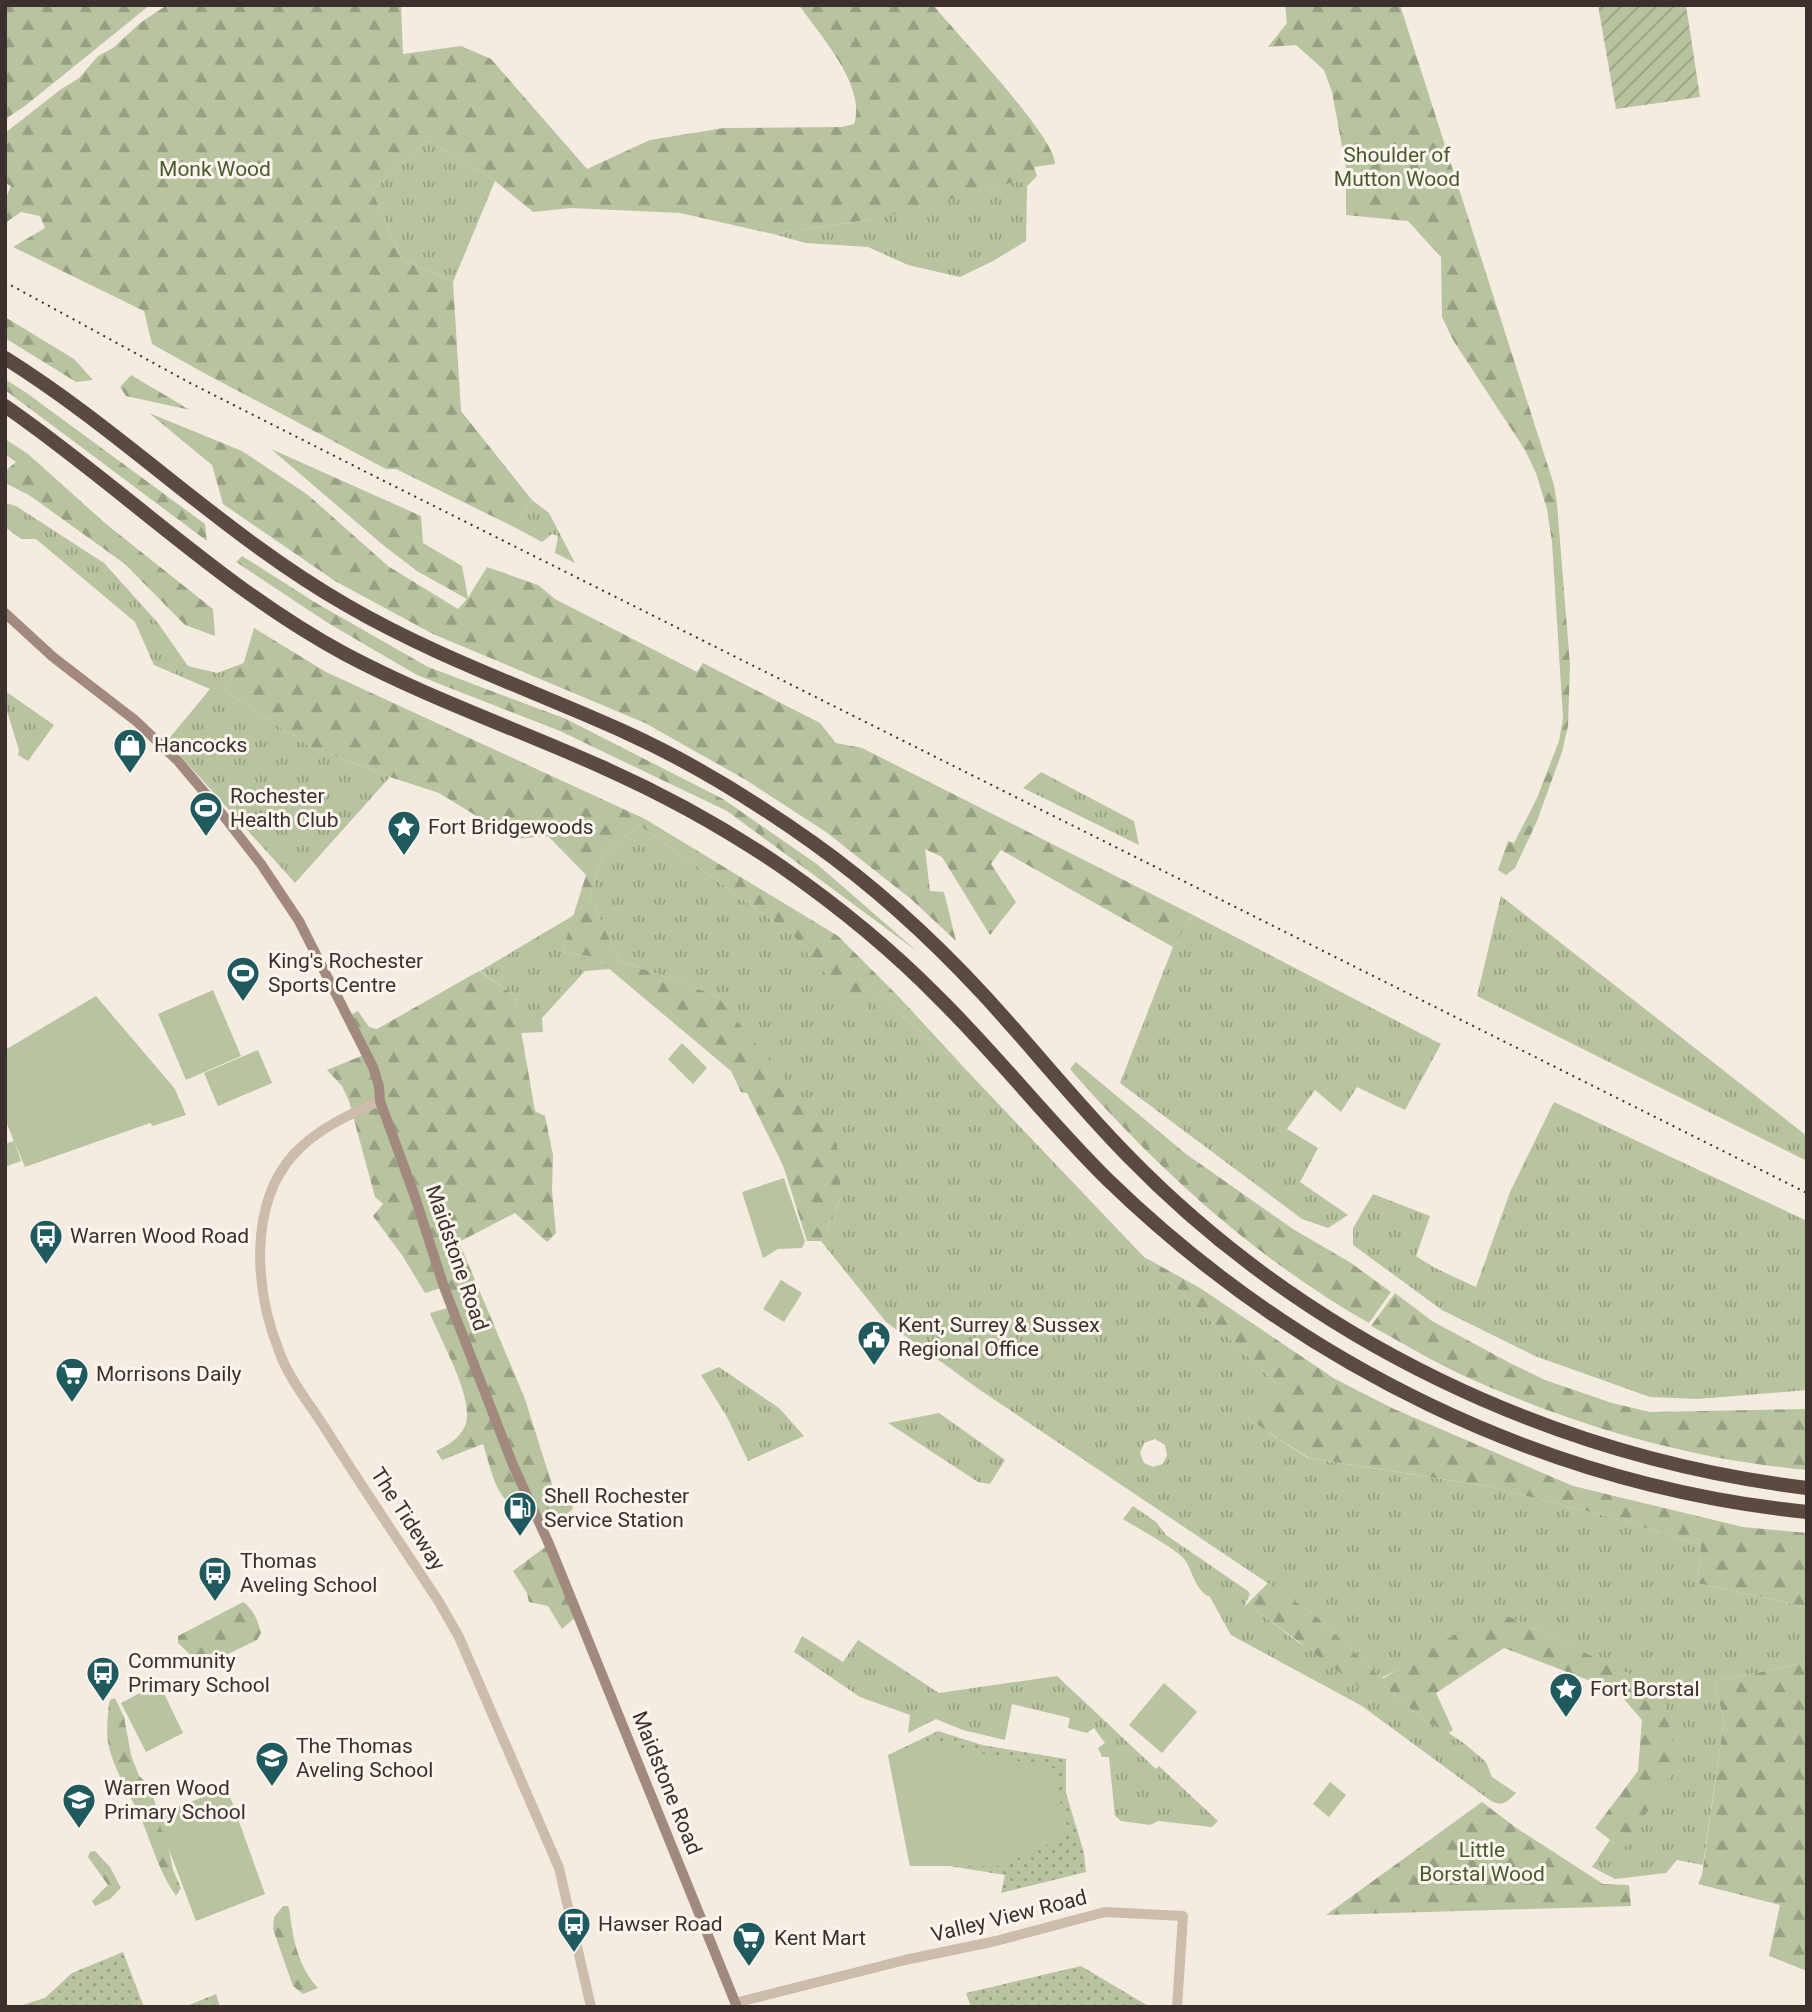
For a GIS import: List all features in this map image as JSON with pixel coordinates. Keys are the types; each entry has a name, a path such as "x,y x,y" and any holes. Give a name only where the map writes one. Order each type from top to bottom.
{"highway":[{"path":"5,358 83,412 250,543 313,586 374,621 440,653 666,752 752,801 815,844 909,919 950,960 1098,1124 1160,1187 1236,1253 1321,1314 1423,1372 1543,1425 1666,1463 1736,1478 1807,1488"},
{"path":"5,406 63,448 233,583 322,641 404,682 643,787 723,829 792,874 848,915 923,982 1012,1074 1080,1151 1158,1226 1215,1274 1306,1338 1396,1390 1541,1452 1650,1485 1745,1504 1807,1512"}],"main road":[{"name":"Maidstone Road","path":"5,613 53,657 118,706 183,767 232,826 299,921 373,1067 380,1101 444,1287 513,1465 549,1544 736,2005"}],"street":[{"name":"The Tideway","path":"380,1101 356,1111 310,1139 294,1154 276,1180 265,1216 261,1250 263,1297 271,1329 289,1372 444,1609 465,1651 559,1868 591,2007"},
{"name":"Valley View Road","path":"736,2005 759,1996 996,1941 1105,1912 1184,1916 1177,2007"}],"green space":[{"path":"5,5 150,5 25,106 5,119"},
{"name":"Monk Wood","path":"167,5 401,5 403,54 461,46 491,59 587,169 650,140 724,128 842,127 854,124 856,109 848,78 799,5 933,5 1039,131 1051,150 1055,164 1034,167 1037,176 881,218 773,234 680,213 571,208 533,212 495,181 427,140 372,191 402,259 453,282 461,411 532,500 514,527 396,469 386,469 152,344 144,311 13,247 45,228 40,216 21,212 5,223 5,200 11,186 5,183 5,133 79,78 98,56 113,48 140,23"},
{"name":"Shoulder of Mutton Wood","path":"1285,5 1400,5 1554,485 1570,665 1568,726 1562,752 1537,821 1515,868 1506,875 1498,870 1508,841 1514,843 1537,798 1559,741 1563,718 1552,542 1547,509 1536,473 1525,450 1453,340 1442,317 1441,257 1408,221 1346,215 1346,168 1332,92 1324,70 1296,45 1268,47 1287,23"},
{"path":"1598,5 1686,5 1700,97 1616,109"},
{"path":"427,140 495,181 453,282 402,259 372,191"},
{"path":"1037,176 1027,186 1026,241 960,277 908,265 868,247 806,243 773,234 874,219"},
{"path":"5,317 74,359 93,380 76,382 5,338"},
{"path":"131,375 190,410 126,396 120,387"},
{"path":"5,379 205,524 207,541 5,390"},
{"path":"149,413 242,451 308,495 388,566 458,609 467,599 417,571 383,545 271,449 421,516 423,543 462,566 468,598 487,567 538,585 555,599 697,672 703,663 820,723 836,743 862,748 1193,915 1173,947 1001,850 991,864 1016,902 990,935 942,857 925,849 930,891 944,892 956,941 911,899 826,832 746,780 645,723 433,634 335,581 223,504 212,465"},
{"path":"5,439 28,454 106,524 213,609 215,636 185,625 125,564 29,495 5,483 5,471 16,462 5,454"},
{"path":"532,500 549,513 575,563 555,553 558,536 552,534 542,542 514,527"},
{"path":"5,503 16,506 104,563 158,623 188,666 217,673 244,663 223,690 311,747 390,777 295,883 167,741 210,689 154,665 135,622 36,539 21,539 5,527"},
{"path":"242,556 316,603 428,667 566,719 723,799 818,865 918,952 727,811 560,731 417,675 328,623 236,562"},
{"path":"254,628 326,672 645,819 838,936 970,1074 858,977 878,1037 793,935 639,825 601,858 590,897 619,960 717,996 837,1144 841,1198 821,1241 807,1241 783,1165 747,1093 741,1092 731,1071 595,957 562,952 586,875 548,836 514,839 439,793 311,747 223,690 244,662"},
{"path":"5,691 54,725 28,761 18,755 19,750 5,705"},
{"path":"1041,772 1134,821 1139,845 1023,788"},
{"path":"639,825 793,935 877,1035 857,976 970,1074 1144,1257 1277,1384 1248,1419 1308,1458 1486,1486 1610,1517 1701,1545 1697,1583 1807,1607 1807,1662 1714,1682 1724,1720 1703,1865 1677,1860 1666,1873 1615,1879 1592,1867 1610,1840 1623,1849 1662,1690 1508,1616 1381,1678 1315,1615 980,1390 886,1322 821,1241 841,1198 717,996 619,960 590,897 601,858","holes":["1155,1439 1165,1445 1167,1455 1163,1464 1153,1467 1144,1463 1140,1453 1144,1443"]},
{"path":"1501,896 1807,1136 1807,1161 1477,996"},
{"path":"574,915 562,952 595,957 610,969 585,971 542,1018 543,1032 521,1033 515,996 480,971"},
{"path":"1193,915 1441,1044 1405,1110 1357,1087 1341,1112 1315,1090 1287,1129 1318,1148 1300,1182 1348,1215 1328,1228 1302,1219 1120,1083 1173,947"},
{"path":"479,971 515,996 535,1111 545,1116 553,1155 552,1191 556,1233 547,1242 515,1213 459,1242 525,1399 554,1491 557,1496 575,1501 572,1510 547,1528 528,1500 516,1507 503,1497 494,1480 483,1444 442,1460 436,1451 460,1435 467,1415 461,1386 430,1313 451,1307 444,1287 425,1293 402,1255 373,1216 383,1204 375,1197 349,1101 342,1086 327,1070 366,1054 348,1016 358,1011 369,1027 377,1029"},
{"path":"213,990 241,1056 186,1080 158,1014"},
{"path":"96,996 175,1089 186,1115 153,1126 150,1123 25,1167 5,1119 5,1050"},
{"path":"682,1043 707,1068 693,1084 668,1059"},
{"path":"258,1050 272,1083 218,1106 204,1073"},
{"path":"1076,1062 1186,1154 1293,1229 1351,1263 1391,1292 1369,1323 1287,1270 1209,1209 1137,1141 1070,1069"},
{"path":"1554,1102 1807,1221 1807,1390 1698,1399 1650,1397 1535,1356 1442,1310 1353,1245 1353,1228 1373,1194 1430,1216 1416,1256 1476,1287 1510,1192"},
{"path":"14,1141 21,1161 5,1167 5,1144"},
{"path":"784,1178 805,1241 802,1248 778,1249 763,1258 742,1192"},
{"path":"1144,1257 1200,1288 1335,1379 1394,1409 1573,1486 1743,1527 1807,1533 1807,1607 1697,1583 1701,1545 1610,1517 1486,1486 1309,1458 1248,1419 1276,1383"},
{"path":"781,1280 802,1293 784,1322 763,1309"},
{"path":"1395,1293 1432,1321 1510,1363 1545,1380 1612,1403 1650,1412 1807,1409 1807,1470 1717,1457 1629,1437 1543,1409 1501,1392 1449,1369 1371,1326"},
{"path":"719,1367 779,1408 804,1436 748,1461 727,1417 701,1375"},
{"path":"939,1413 1005,1460 990,1484 978,1482 888,1423"},
{"path":"1133,1506 1156,1522 1166,1535 1248,1591 1250,1594 1244,1607 1259,1612 1299,1643 1382,1684 1426,1722 1437,1725 1465,1744 1486,1762 1492,1777 1516,1793 1505,1803 1491,1801 1362,1706 1231,1635 1210,1597 1198,1585 1181,1555 1123,1519"},
{"path":"549,1544 578,1615 562,1629 548,1606 529,1602 527,1593 513,1571"},
{"path":"1268,1583 1315,1615 1381,1678 1454,1635 1508,1616 1663,1690 1677,1765 1623,1850 1595,1828 1638,1771 1642,1720 1617,1691 1504,1648 1436,1693 1453,1730 1447,1734 1426,1722 1382,1684 1369,1690 1362,1689 1259,1612 1245,1609"},
{"path":"243,1602 257,1620 261,1633 257,1640 209,1663 199,1663 178,1643 178,1636"},
{"path":"802,1636 843,1662 858,1640 939,1693 1057,1676 1156,1769 1159,1766 1218,1821 1212,1827 1158,1821 1150,1825 1121,1821 1115,1816 1109,1757 1102,1757 1098,1748 1105,1743 1094,1728 1087,1733 1068,1728 1070,1718 1012,1704 1005,1740 963,1730 936,1719 908,1733 910,1715 860,1697 794,1652"},
{"path":"1807,1662 1807,1971 1769,1956 1780,1905 1698,1884 1702,1875 1724,1720 1714,1682"},
{"path":"159,1683 183,1733 146,1752 121,1703"},
{"path":"1164,1683 1197,1712 1162,1753 1129,1725"},
{"path":"115,1698 124,1717 131,1755 139,1776 149,1785 166,1835 173,1870 181,1888 176,1896 159,1866 143,1823 110,1752 107,1738 108,1714 110,1700"},
{"path":"938,1731 982,1745 1066,1759 1066,1793 1084,1853 1086,1872 1001,1893 1005,1875 943,1865 910,1866 888,1755"},
{"path":"934,1740 960,1749 1057,1769 1064,1837 1001,1866 910,1866 888,1755"},
{"path":"1330,1782 1346,1795 1329,1817 1313,1804"},
{"path":"227,1788 265,1894 196,1921 156,1815"},
{"name":"Little Borstal Wood","path":"1482,1802 1515,1827 1603,1884 1629,1885 1631,1906 1326,1915"},
{"path":"95,1851 110,1867 121,1888 110,1899 95,1906 92,1901 108,1885 88,1857 90,1852"},
{"path":"283,1906 288,1906 289,1909 300,1960 318,1988 303,1994 293,1986 273,1929 274,1917"},
{"path":"123,1952 144,2007 5,2007 45,1998 72,1973"},
{"path":"1081,1966 1150,2007 971,2007 966,1993"},
{"path":"216,1994 220,2007 184,2007"}],"railway":[{"path":"5,282 192,384 1807,1193"}],"place":[{"name":"Hancocks","path":"130,775"},
{"name":"Rochester Health Club","path":"206,838"},
{"name":"Fort Bridgewoods","path":"404,857"},
{"name":"King's Rochester Sports Centre","path":"243,1003"},
{"name":"Warren Wood Road","path":"46,1266"},
{"name":"Kent, Surrey & Sussex Regional Office","path":"874,1367"},
{"name":"Morrisons Daily","path":"72,1404"},
{"name":"Shell Rochester Service Station","path":"520,1538"},
{"name":"Thomas Aveling School","path":"215,1603"},
{"name":"Community Primary School","path":"103,1703"},
{"name":"Fort Borstal","path":"1566,1719"},
{"name":"The Thomas Aveling School","path":"272,1788"},
{"name":"Warren Wood Primary School","path":"79,1830"},
{"name":"Hawser Road","path":"574,1954"},
{"name":"Kent Mart","path":"749,1968"}]}
